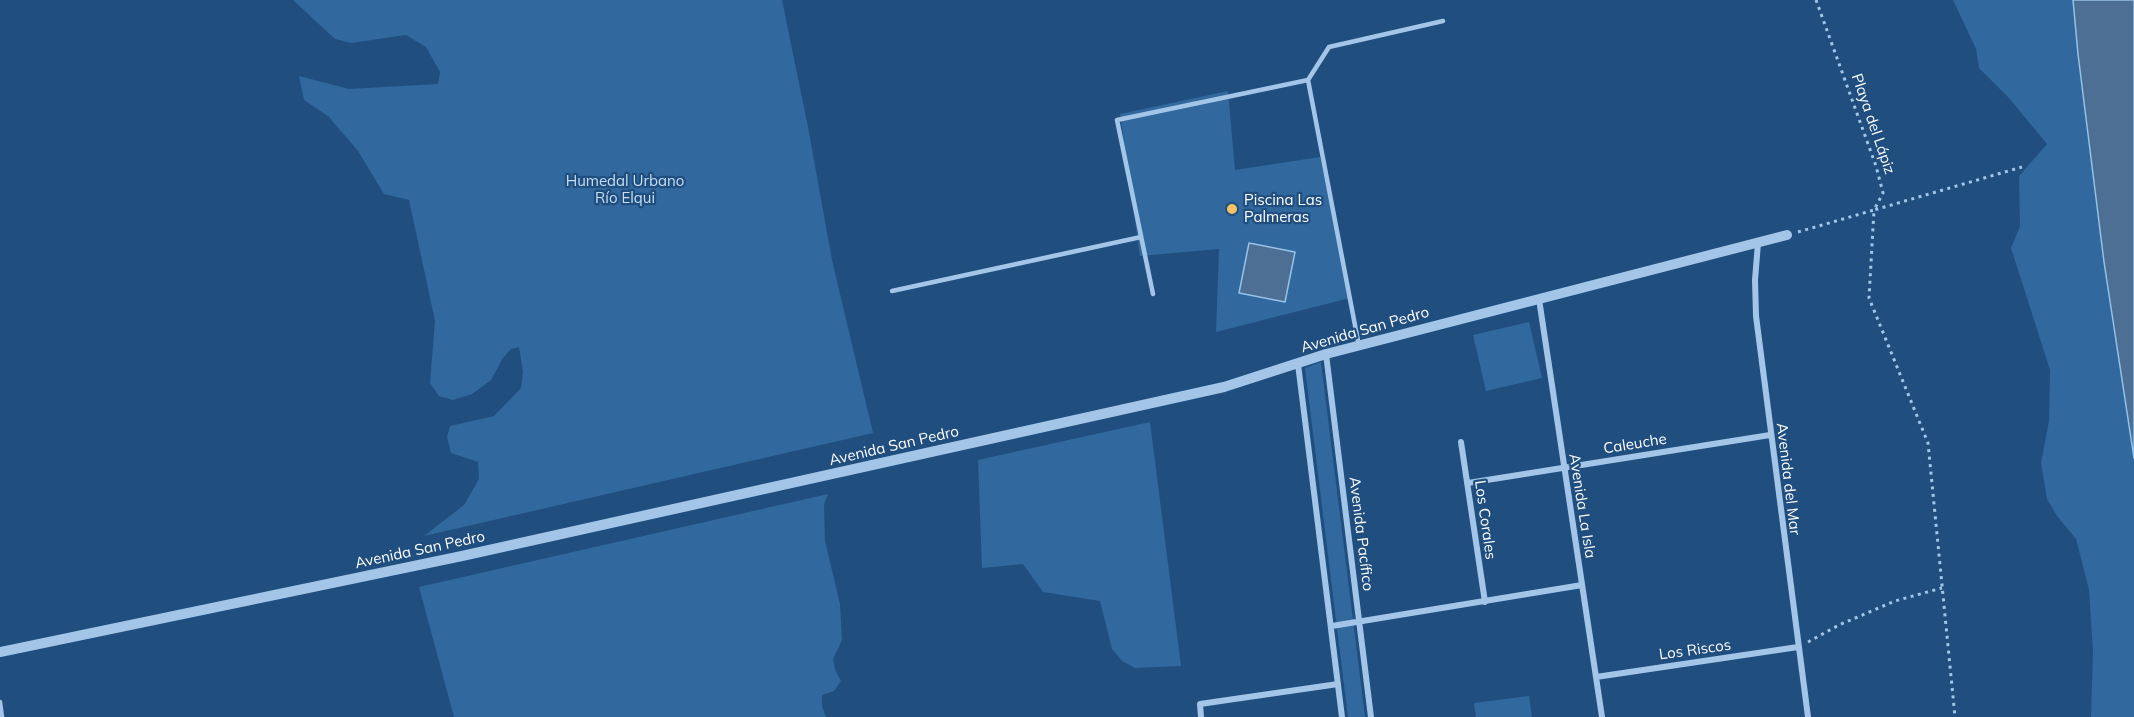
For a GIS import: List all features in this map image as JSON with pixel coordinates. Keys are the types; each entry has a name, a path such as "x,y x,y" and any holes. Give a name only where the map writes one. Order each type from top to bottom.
{"street":[{"name":"Avenida San Pedro","path":"0,652 462,556 1224,387 1359,345 1787,235"},
{"name":"Avenida del Mar","path":"1758,243 1755,280 1756,316 1808,717"},
{"name":"Avenida La Isla","path":"1539,298 1602,717"},
{"name":"Avenida Pacífico","path":"1326,354 1371,717"},
{"path":"1298,364 1342,717"},
{"name":"Caleuche","path":"1468,483 1770,435"},
{"name":"Los Corales","path":"1461,442 1485,602"},
{"path":"1332,626 1582,585"},
{"name":"Los Riscos","path":"1596,677 1798,647"},
{"path":"1201,717 1200,704 1338,684"}],"lane":[{"path":"1359,345 1308,80 1329,47 1443,21"},
{"path":"1153,294 1117,120 1308,80"},
{"path":"892,291 1141,237"},
{"path":"0,702 2,717"}],"path":[{"name":"Playa del Lápiz","path":"1816,0 1876,166 1883,194 1874,210 1869,298 1928,443 1955,717"},
{"path":"1787,235 2022,167"},
{"path":"1798,647 1839,625 1895,601 1942,588"}],"green space":[{"name":"Humedal Urbano Río Elqui","path":"293,0 782,0 832,260 873,433 424,536 464,505 479,479 478,462 451,453 447,437 450,426 494,416 521,388 523,372 519,347 511,349 503,358 491,380 472,394 453,400 439,396 430,383 435,321 409,200 384,194 358,151 328,116 304,100 299,76 349,89 438,84 440,72 426,47 406,35 351,43 335,39"},
{"path":"1953,0 2082,0 2134,235 2134,717 2091,717 2093,652 2089,590 2076,539 2057,516 2047,499 2041,463 2049,421 2050,370 2011,248 2020,226 2019,176 2047,144 2009,98 1979,68 1976,49"},
{"name":"Piscina Las Palmeras","path":"1228,91 1235,170 1320,157 1350,298 1216,332 1219,249 1140,256 1120,114"},
{"path":"1529,322 1542,378 1486,391 1473,335"},
{"path":"1321,362 1365,717 1348,717 1305,368"},
{"path":"1150,422 1181,666 1135,668 1122,661 1112,649 1100,601 1043,592 1023,564 982,568 978,460"},
{"path":"828,494 824,505 825,541 840,604 842,640 833,659 835,670 841,681 834,691 822,695 822,706 826,717 454,717 419,587"},
{"path":"1529,696 1532,717 1476,717 1474,703"}],"shaded area":[{"path":"2073,0 2134,0 2134,458 2104,262"},
{"path":"1249,243 1295,252 1285,302 1239,293"}],"place":[{"name":"Piscina Las Palmeras","path":"1232,209"}]}
